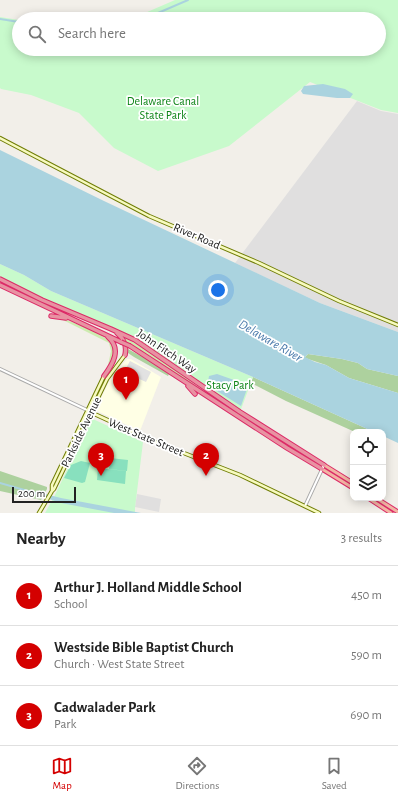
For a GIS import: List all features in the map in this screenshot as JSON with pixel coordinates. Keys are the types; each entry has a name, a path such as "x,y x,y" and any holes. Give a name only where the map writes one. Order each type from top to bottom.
{"highway":[{"name":"John Fitch Way","path":"0,279 42,300 135,340 240,412 350,481"},
{"name":"John Fitch Way","path":"0,285 130,346 287,448 350,486"},
{"path":"51,316 70,318"},
{"path":"95,322 121,336 126,347 125,355"},
{"path":"104,334 113,342 116,352 104,376"},
{"path":"175,375 195,394"},
{"path":"373,501 391,513"},
{"path":"381,501 398,512"}],"main road":[{"name":"River Road","path":"0,138 151,217 259,263 339,301 398,325"},
{"name":"Parkside Avenue","path":"39,513 52,491 52,485 108,376 125,355"},
{"name":"Parkside Avenue","path":"89,411 104,376"},
{"name":"West State Street","path":"89,411 146,438 240,475 319,513"}],"street":[{"name":"West State Street","path":"0,369 89,411"},
{"path":"305,506 324,465"}],"shaded area":[{"path":"357,101 381,111 398,114 398,332 320,303 235,263"},
{"path":"127,359 131,359 161,377 140,431 97,411 96,408 112,376"},
{"path":"130,361 151,372 146,382 124,372"},
{"path":"137,494 161,499 159,512 135,507"}],"green space":[{"name":"Delaware Canal State Park","path":"175,0 398,0 398,113 381,110 310,82 229,146 158,171 114,148 79,113 31,95 0,88 0,17 12,19 12,56 386,56 386,12 147,12"},
{"name":"Stacy Park","path":"0,264 24,275 51,291 253,377 240,412 135,340 0,279"},
{"path":"59,318 89,329 110,342 114,353 107,370 111,351 109,343"},
{"path":"124,337 150,352 211,396 293,449 201,390 147,354 127,343"},
{"path":"128,349 169,374 168,376 128,353"},
{"path":"308,354 342,359 358,363 367,369 398,376 398,393 349,378 326,365 305,358"},
{"path":"253,377 367,429 350,430 286,401 251,383"},
{"path":"91,419 143,442 135,508 135,512 137,513 45,513 55,495"},
{"path":"110,458 128,460 127,471 109,469"},
{"path":"81,461 90,463 85,482 82,483 64,478 71,465"},
{"path":"98,468 126,471 125,484 97,480"},
{"path":"0,471 47,487 47,489 41,500 0,491"}],"water":[{"path":"323,84 345,89 353,94 350,98 337,98 303,94 301,91 304,86"},
{"name":"Delaware River","path":"0,150 320,303 398,332 398,376 367,369 358,363 342,359 308,354 305,357 326,365 349,378 398,393 398,443 386,437 386,429 367,429 253,377 51,291 24,275 0,264"},
{"path":"217,374 247,386 241,406 209,386 209,376"},
{"path":"45,494 141,513 114,513 61,503 43,497"}],"waterway":[{"path":"160,12 188,0"},
{"path":"0,19 12,21"},
{"path":"0,483 45,496"}],"place":[{"name":"Arthur J. Holland Middle School","path":"126,400"},
{"name":"Cadwalader Park","path":"101,476"},
{"name":"Westside Bible Baptist Church","path":"206,476"}]}
